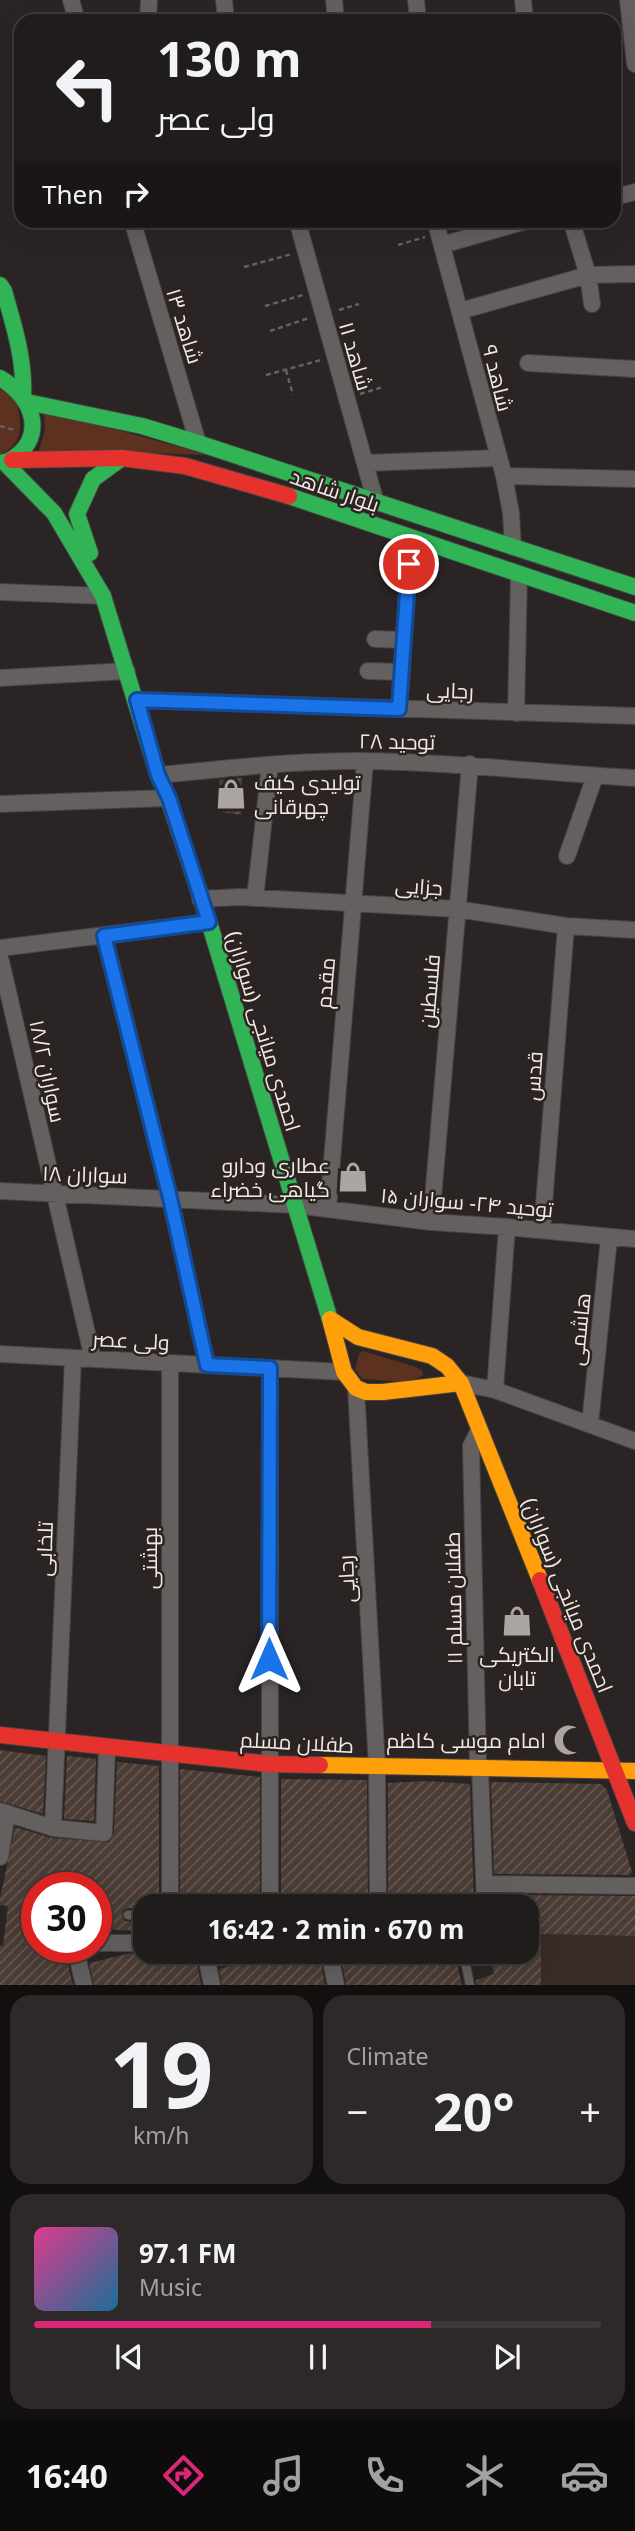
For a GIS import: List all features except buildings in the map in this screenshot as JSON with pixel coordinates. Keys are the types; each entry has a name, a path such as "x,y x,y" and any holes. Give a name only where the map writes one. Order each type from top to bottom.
{"street":[{"path":"628,0 635,64"},
{"name":"شاهد ۱۳","path":"134,228 198,443"},
{"name":"شاهد ۱۱","path":"299,228 376,503"},
{"path":"439,233 474,228"},
{"path":"573,228 588,275 592,304"},
{"name":"شاهد ۹","path":"439,233 503,476 511,513 513,547"},
{"path":"460,312 588,275 635,274"},
{"path":"0,285 22,356 25,399 32,418 31,436 24,450 5,462"},
{"path":"528,363 635,369"},
{"path":"0,379 8,382 25,399"},
{"name":"بلوار شاهد","path":"25,399 142,426 198,443 635,587"},
{"path":"0,592 103,596 77,514 82,498 93,479 122,458"},
{"name":"بلوار شاهد","path":"5,462 122,458 185,466 253,484 635,613"},
{"path":"365,463 498,458"},
{"name":"احمدی میانجی (سواران)","path":"5,462 54,513 103,596 158,775 169,798 209,922 344,1372"},
{"path":"503,476 635,479"},
{"path":"399,709 411,538"},
{"path":"516,713 519,575"},
{"path":"375,639 403,640"},
{"path":"0,678 127,671"},
{"path":"368,671 401,672"},
{"name":"رجایی","path":"137,700 635,716"},
{"name":"توحید ۲۸","path":"158,775 270,765 365,761 470,764 635,778"},
{"name":"مقدم","path":"328,1209 365,761"},
{"name":"فلسطین","path":"431,1222 470,764"},
{"path":"255,898 270,765"},
{"path":"567,856 595,776"},
{"path":"0,804 169,798"},
{"name":"جزایی","path":"200,899 255,898 457,909 566,926 635,930"},
{"path":"0,948 209,922"},
{"name":"قدس","path":"542,1230 566,926"},
{"path":"104,936 170,1198 207,1365"},
{"name":"سواران ۱۸/۲","path":"0,957 7,1012 93,1359"},
{"name":"سواران ۱۸","path":"0,1191 295,1205"},
{"name":"توحید ۲۴- سواران ۱۵","path":"295,1205 431,1222 635,1239"},
{"path":"495,1390 507,1227"},
{"name":"هاشمی","path":"590,1424 609,1238"},
{"path":"330,1319 358,1337 432,1356 447,1366 461,1383"},
{"name":"ولی عصر","path":"0,1354 344,1372"},
{"name":"تلخابی","path":"53,1828 73,1358"},
{"name":"بهشتی","path":"170,1363 170,1894"},
{"path":"270,1368 270,1894"},
{"path":"344,1372 356,1388 366,1392 461,1383 495,1390 635,1441"},
{"name":"احمدی میانجی (سواران)","path":"461,1383 617,1770 635,1824"},
{"name":"رجایی","path":"356,1388 377,1767 378,1894"},
{"name":"طفلان مسلم ۱۱","path":"479,1430 471,1446 484,1894"},
{"name":"طفلان مسلم","path":"0,1735 268,1764 635,1771"},
{"path":"0,1857 4,1812 53,1828 104,1833 107,1747"},
{"path":"484,1884 635,1886"},
{"path":"112,1943 133,1943"},
{"path":"79,1963 84,1985"},
{"path":"208,1964 212,1985"},
{"path":"332,1964 337,1985"}],"lane":[{"path":"128,1915 133,1915"},
{"path":"466,1964 470,1985"}],"path":[{"path":"398,245 439,233"},
{"path":"244,267 305,251"},
{"path":"265,306 316,291"},
{"path":"270,331 359,304"},
{"path":"266,375 335,356"},
{"path":"286,370 293,395"},
{"path":"346,398 383,387"}],"shaded area":[{"path":"0,389 16,400 20,431 14,444 0,454"},
{"path":"44,410 209,455 124,452 37,457 45,430"},
{"path":"363,1351 416,1367 422,1370 423,1375 402,1381 362,1379 355,1369 359,1354"},
{"path":"540,1934 635,1936 635,1985 541,1985"}],"traffic: fast":[{"path":"0,285 18,343 23,397"},
{"path":"0,378 22,396 32,419 28,442 20,453 7,462"},
{"path":"27,402 142,426 198,443 635,587"},
{"path":"90,553 77,514 93,479 122,458"},
{"path":"4,462 54,513 103,596 158,775 209,922 331,1323"},
{"path":"289,496 635,613"}],"traffic: slow":[{"path":"330,1319 358,1337 432,1356 447,1366 461,1383 540,1580"},
{"path":"331,1323 344,1372 356,1388 366,1392 383,1392 461,1383"},
{"path":"320,1765 635,1771"}],"traffic: jam":[{"path":"12,460 122,458 185,466 289,496"},
{"path":"540,1580 635,1823"},
{"path":"0,1735 269,1764 320,1765"}],"place":[{"name":"تولیدی کیف چهرقانی","path":"231,794"},
{"name":"عطاری ودارو گیاهی خضراء","path":"353,1177"},
{"name":"الکتریکی تابان","path":"517,1621"},
{"name":"امام موسی کاظم","path":"569,1740"}],"route":[{"path":"269,1659 270,1368 207,1365 170,1198 104,936 209,922 169,798 158,775 137,700 399,709 409,564"}]}
